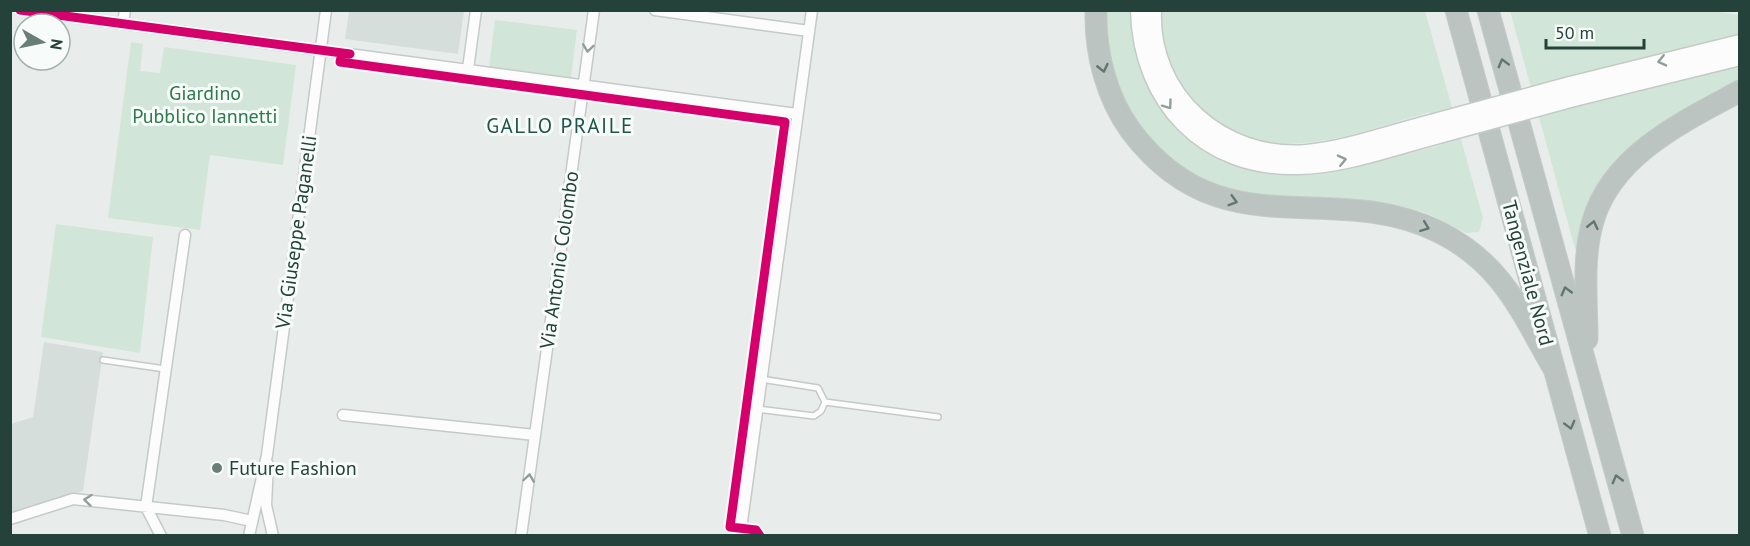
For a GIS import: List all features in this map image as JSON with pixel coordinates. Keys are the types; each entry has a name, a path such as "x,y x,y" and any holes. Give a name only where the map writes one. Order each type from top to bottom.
{"highway":[{"path":"1096,10 1097,40 1111,94 1129,127 1163,165 1191,185 1235,203 1271,208 1373,213 1402,219 1438,232 1472,251 1494,271 1554,369"},
{"path":"1444,10 1464,43"},
{"name":"Tangenziale Nord","path":"1456,10 1600,536"},
{"name":"Tangenziale Nord","path":"1488,10 1633,536"},
{"path":"1587,367 1587,258 1593,222 1605,193 1624,167 1654,141 1740,91"}],"street":[{"path":"20,10 797,114"},
{"path":"123,24 124,10"},
{"name":"Via Giuseppe Paganelli","path":"249,536 267,455 326,10"},
{"path":"468,69 476,10"},
{"name":"Via Antonio Colombo","path":"521,536 594,10"},
{"path":"655,10 809,31"},
{"path":"740,536 812,10"},
{"path":"1139,10 1145,58 1166,105 1197,135 1233,156 1267,165 1312,165 1347,159 1433,130 1740,43"},
{"path":"1153,10 1158,56 1180,100 1216,132 1246,146 1265,151 1307,153 1433,130"},
{"path":"1572,91 1740,57"},
{"path":"161,536 146,507 184,235"},
{"path":"344,415 535,435"},
{"name":"Via Giuseppe Paganelli","path":"267,455 266,505 273,536"},
{"path":"10,519 73,499 252,521"}],"lane":[{"path":"103,360 165,369"},
{"path":"761,379 818,388 825,402"},
{"path":"757,409 814,416 821,411 825,402"},
{"path":"825,402 938,417"}],"shaded area":[{"path":"349,11 464,11 458,54 345,39"},
{"path":"44,342 103,352 83,491 11,513 11,424 33,417"}],"green space":[{"path":"1703,10 1739,15 1739,34 1565,77 1574,107 1739,65 1739,80 1679,111 1621,156 1594,190 1584,218 1579,248 1575,249 1510,11"},
{"path":"1104,11 1132,11 1135,46 1141,69 1157,101 1182,132 1213,155 1231,164 1270,174 1290,175 1332,170 1441,145 1430,112 1336,138 1304,143 1273,143 1244,137 1216,123 1191,99 1177,79 1165,46 1162,11 1425,11 1483,218 1479,232 1466,233 1429,214 1406,207 1227,192 1174,165 1144,136 1112,82"},
{"path":"495,20 577,30 571,78 489,67"},
{"name":"Giardino Pubblico Iannetti","path":"131,42 143,44 140,71 160,73 164,47 296,65 283,165 210,155 200,230 108,218"},
{"path":"56,224 153,237 140,353 41,337"}],"cycle path":[{"path":"20,10 350,54"},
{"path":"342,53 340,62 785,122 730,527 756,530 760,536"}],"place":[{"name":"Future Fashion","path":"217,468"}],"district":[{"name":"GALLO PRAILE","path":"560,125"}]}
